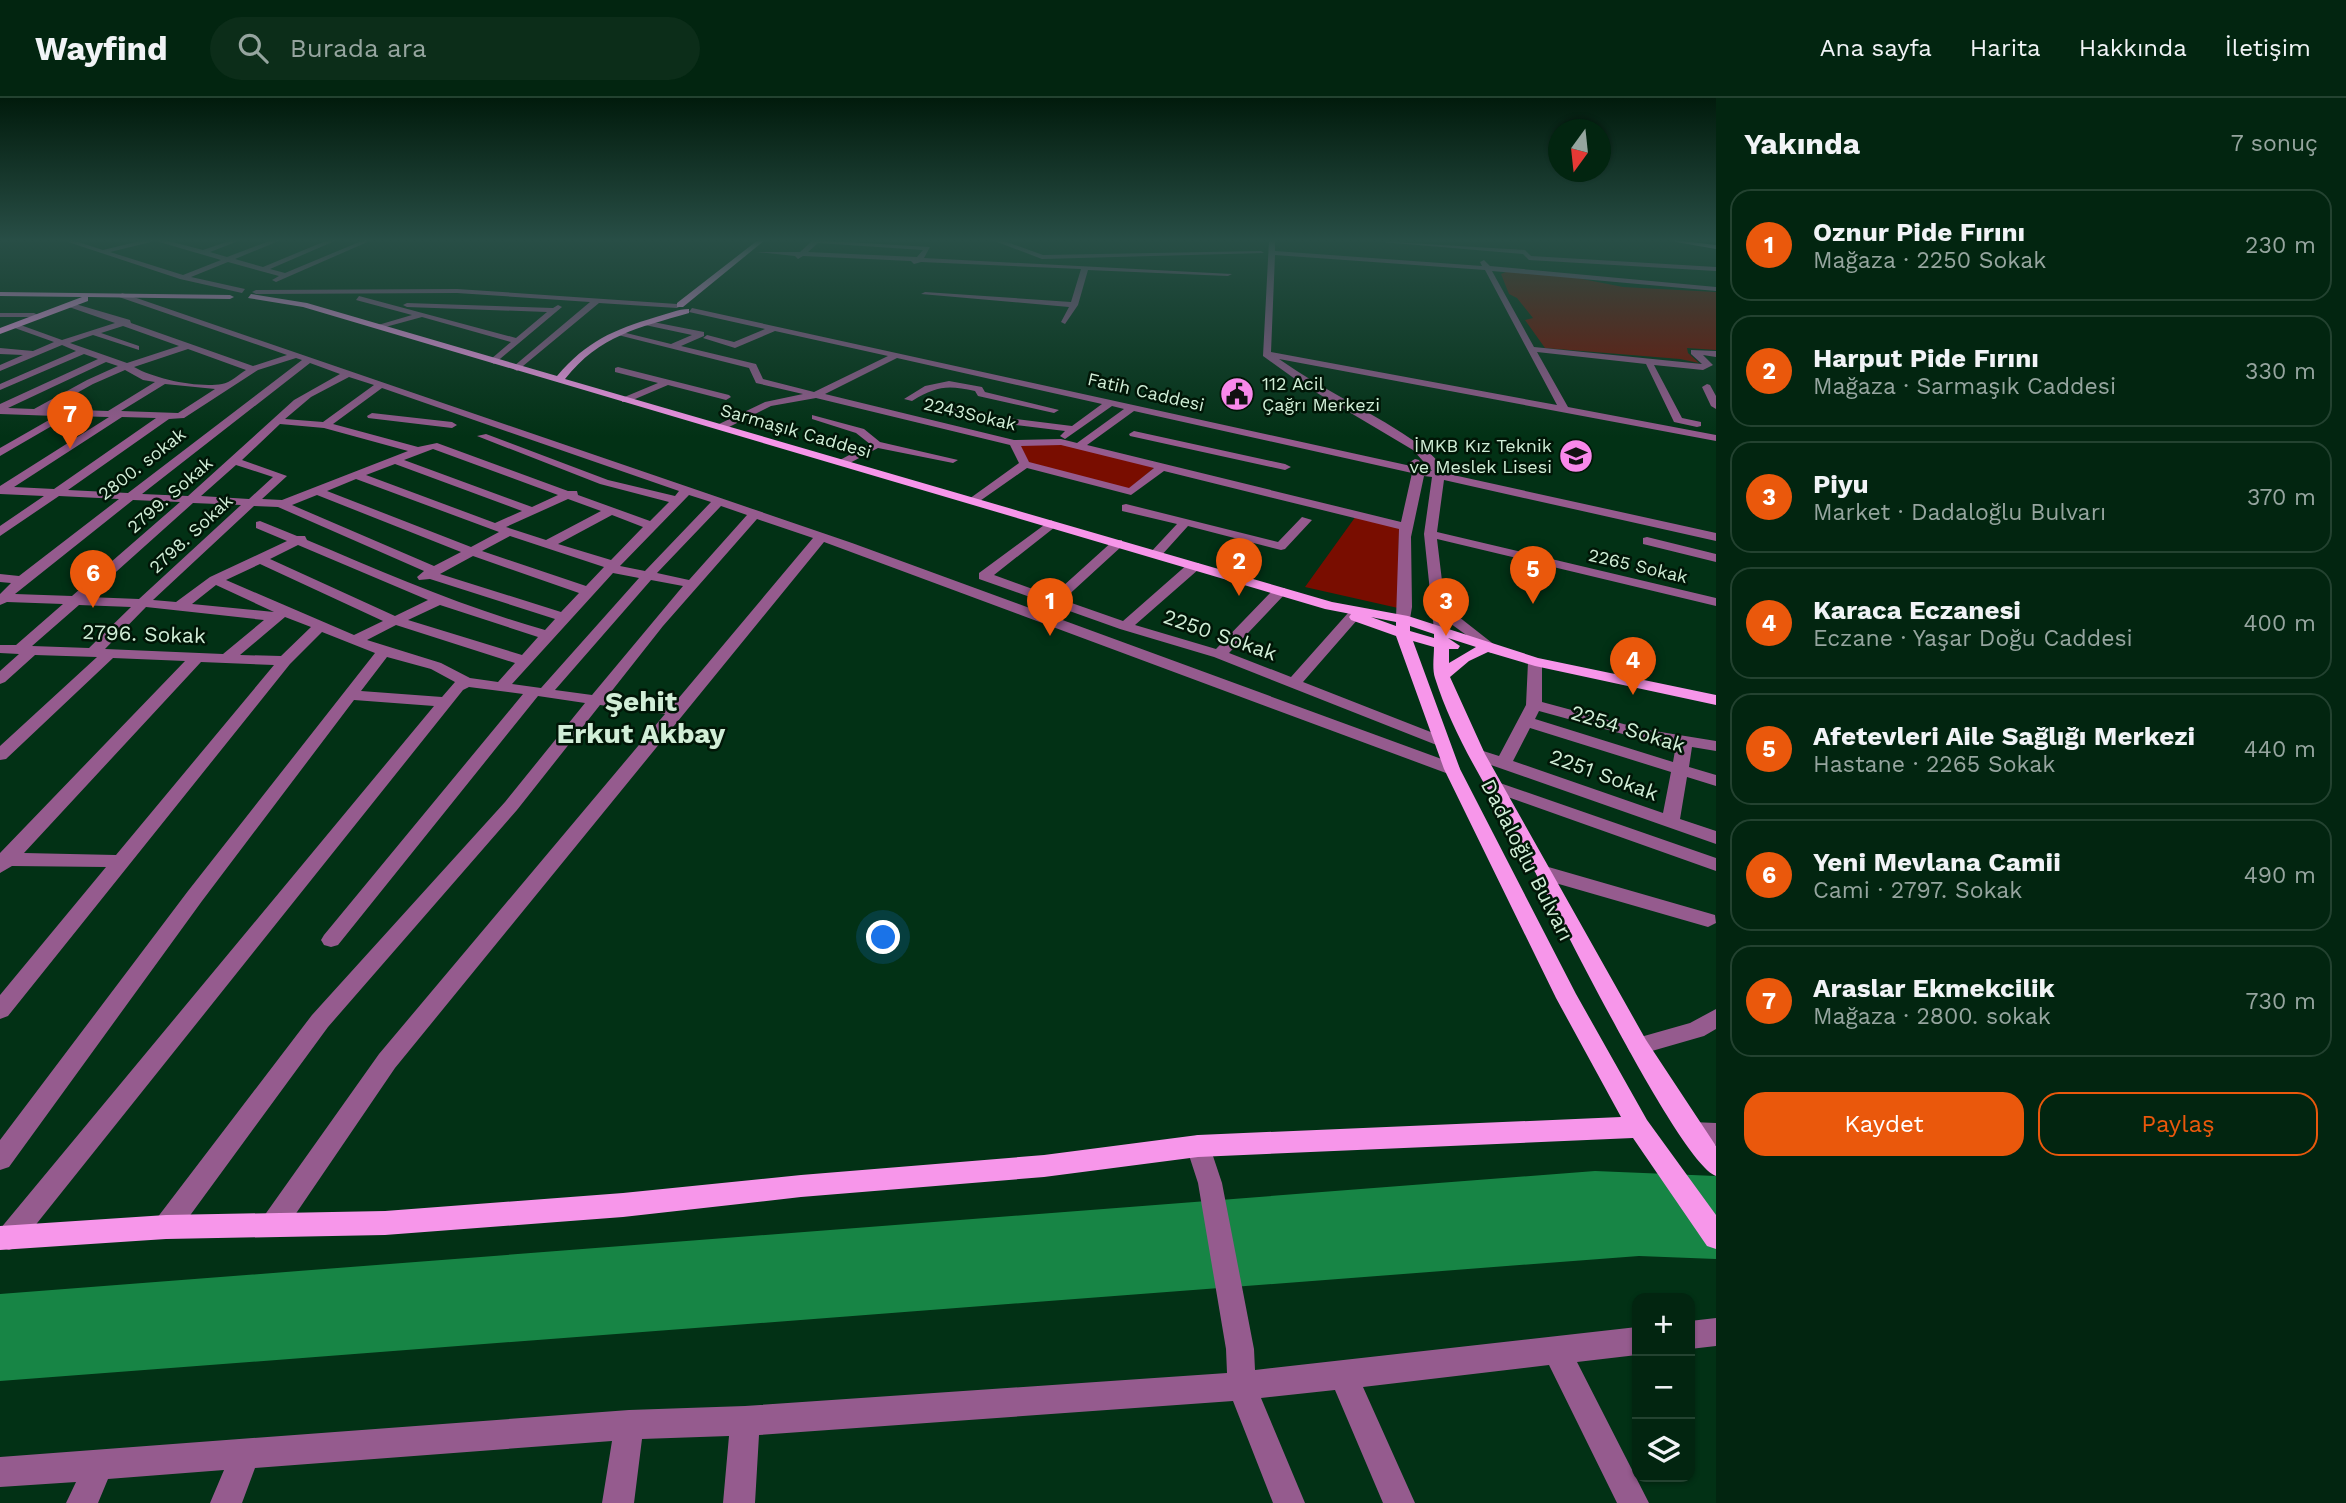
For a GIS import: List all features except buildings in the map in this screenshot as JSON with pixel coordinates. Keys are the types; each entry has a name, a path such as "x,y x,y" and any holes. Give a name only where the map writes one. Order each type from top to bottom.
{"main road":[{"path":"0,329 62,306"},
{"path":"0,329 70,306"},
{"name":"Sarmaşık Caddesi","path":"306,306 517,368 551,369 559,380 1330,606"},
{"path":"559,380 579,356 592,346 687,306"},
{"path":"551,369 597,337 684,308"},
{"path":"1330,606 1353,616 1403,627"},
{"path":"1330,606 1535,663 1716,700"},
{"name":"Dadaloğlu Bulvarı","path":"1403,627 1440,741 1452,769 1567,998 1639,1127 1716,1237"},
{"name":"Dadaloğlu Bulvarı","path":"1441,637 1442,676 1477,754 1638,1046 1714,1162"},
{"path":"1442,676 1464,658 1493,651"},
{"path":"5,1238 166,1227 385,1223 623,1205 801,1186 1044,1166 1198,1146 1639,1127"}],"street":[{"path":"74,306 127,322 253,369"},
{"path":"155,306 382,384 392,398 506,426 624,468 682,495"},
{"path":"389,306 518,341"},
{"path":"410,306 510,308 541,306"},
{"path":"494,361 559,306"},
{"path":"517,368 592,306"},
{"name":"Fatih Caddesi","path":"659,306 684,308 900,354 1133,407 1241,444 1419,471 1716,537"},
{"path":"1065,322 1074,306"},
{"path":"1266,306 1266,354"},
{"path":"1508,306 1563,408"},
{"path":"501,316 510,308"},
{"path":"0,315 34,314"},
{"path":"381,327 421,315"},
{"path":"0,368 60,342 127,322"},
{"path":"648,323 701,334 674,346"},
{"path":"484,332 492,324"},
{"path":"15,325 125,367 146,378 162,382 227,387"},
{"path":"168,338 215,327"},
{"path":"707,338 736,345 775,328"},
{"path":"91,332 136,348"},
{"name":"2243Sokak","path":"618,334 753,366 760,381 815,395 1014,443 1061,442 1079,446 1405,527"},
{"path":"38,411 82,385 188,346"},
{"path":"1531,349 1703,367 1708,365"},
{"path":"0,351 35,353"},
{"path":"0,387 83,351"},
{"path":"1254,352 1266,363 1407,451 1419,471"},
{"path":"1716,354 1694,352 1714,374 1696,369 1650,365 1678,420 1716,428"},
{"path":"721,428 768,404 815,395 900,354"},
{"path":"1266,354 1716,438"},
{"path":"1266,354 1305,382 1417,448 1438,470 1438,476"},
{"path":"1,411 184,415 253,369 296,355"},
{"path":"1,411 105,359"},
{"name":"2800. sokak","path":"2,599 22,580 129,496 309,359"},
{"path":"618,370 726,397"},
{"name":"2799. Sokak","path":"0,679 78,599 278,421 307,396 349,373"},
{"path":"909,400 939,383 979,389 1000,377"},
{"path":"0,491 162,382"},
{"path":"625,400 668,382"},
{"path":"325,425 382,384"},
{"path":"1707,387 1716,406"},
{"path":"979,389 981,394 1054,410"},
{"path":"349,430 372,416 392,398"},
{"path":"1061,442 1111,402"},
{"path":"1079,446 1133,407"},
{"path":"950,408 1008,421 1074,429"},
{"path":"0,453 67,413"},
{"path":"0,532 166,416"},
{"path":"372,416 452,425"},
{"path":"816,418 860,431 877,445 953,460"},
{"path":"278,421 349,430 419,451"},
{"path":"447,451 506,426"},
{"path":"1134,434 1241,444 1286,467"},
{"path":"482,436 599,480 719,501 755,513 1452,769"},
{"path":"1014,443 1025,464 1131,492 1162,467"},
{"path":"0,491 280,504 433,445 651,526"},
{"path":"842,463 877,445"},
{"path":"394,460 532,511"},
{"name":"2798. Sokak","path":"0,755 101,654 144,603 281,476 236,461"},
{"path":"973,501 1025,464"},
{"path":"405,587 472,552 532,511 624,468"},
{"name":"Dadaloğlu Bulvarı","path":"1403,627 1408,597 1405,527 1419,471"},
{"path":"354,475 503,530 612,565 614,569 691,584"},
{"name":"Dadaloğlu Bulvarı","path":"1438,476 1430,534 1441,637"},
{"path":"512,485 524,480"},
{"path":"989,506 992,488"},
{"path":"486,494 499,489"},
{"path":"317,491 472,552 588,591"},
{"path":"502,686 612,565 682,495"},
{"path":"331,940 539,692 719,501"},
{"path":"280,504 431,573 516,604 564,617"},
{"path":"1126,508 1281,546 1306,520"},
{"path":"546,545 611,511"},
{"path":"166,1227 320,1021 512,806 691,584 755,513"},
{"path":"1155,554 1185,522"},
{"name":"2250 Sokak","path":"1051,524 984,576 1125,626 1219,654 1440,741"},
{"path":"260,525 437,601 490,620 548,635"},
{"path":"180,607 215,580 327,527"},
{"path":"1688,551 1693,531"},
{"name":"2265 Sokak","path":"1430,534 1716,602"},
{"path":"273,1225 387,1061 821,537"},
{"path":"1647,541 1716,558"},
{"path":"1055,600 1118,543"},
{"path":"258,558 396,621 524,661"},
{"path":"1125,626 1194,566"},
{"path":"1,579 22,580"},
{"path":"215,580 280,614 320,626 384,651 436,666 467,682 677,711"},
{"path":"1219,654 1280,591"},
{"path":"2,599 78,599 280,614"},
{"path":"355,639 437,601"},
{"path":"1438,607 1493,651"},
{"path":"226,659 280,614"},
{"path":"1294,683 1353,616"},
{"path":"0,1010 285,661 320,626"},
{"name":"2796. Sokak","path":"0,649 285,661"},
{"path":"0,1160 195,895 384,651"},
{"path":"2,862 197,657"},
{"path":"1504,763 1534,705 1535,663"},
{"path":"5,1238 446,702 467,682"},
{"path":"348,695 446,702"},
{"path":"1534,705 1641,734 1716,746"},
{"name":"2254 Sokak","path":"1525,721 1716,781"},
{"path":"1670,822 1685,741"},
{"name":"2251 Sokak","path":"1477,754 1716,838"},
{"path":"1497,787 1716,865"},
{"path":"2,862 122,861"},
{"path":"1545,873 1708,920"},
{"path":"1638,1046 1696,1030 1716,1018"},
{"path":"1692,1132 1716,1134"},
{"path":"1198,1146 1210,1183 1240,1349 1242,1386 1289,1503"},
{"path":"1695,1334 1716,1332"},
{"path":"0,1472 629,1425 745,1421 1242,1386 1632,1342"},
{"path":"1556,1350 1633,1503"},
{"path":"1343,1375 1399,1503"},
{"path":"739,1503 745,1421"},
{"path":"618,1503 629,1425"},
{"path":"226,1503 245,1455"},
{"path":"82,1503 99,1465"}],"shaded area":[{"path":"1523,306 1716,306 1716,350 1687,348 1688,353 1699,363 1680,359 1545,348 1525,320 1533,318"},
{"path":"1058,443 1155,467 1129,489 1030,464 1018,446"},
{"path":"1356,516 1399,528 1398,608 1305,587"},
{"path":"1595,1171 1716,1176 1716,1259 1639,1256 0,1381 0,1294"}],"place":[{"name":"112 Acil Çağrı Merkezi","path":"1237,394"},
{"name":"Araslar Ekmekcilik","path":"70,449"},
{"name":"İMKB Kız Teknik ve Meslek Lisesi","path":"1576,456"},
{"name":"Harput Pide Fırını","path":"1239,596"},
{"name":"Afetevleri Aile Sağlığı Merkezi","path":"1533,604"},
{"name":"Yeni Mevlana Camii","path":"93,608"},
{"name":"Oznur Pide Fırını","path":"1050,636"},
{"name":"Piyu","path":"1446,636"},
{"name":"Karaca Eczanesi","path":"1633,695"}],"district":[{"name":"Şehit Erkut Akbay","path":"641,717"}]}
